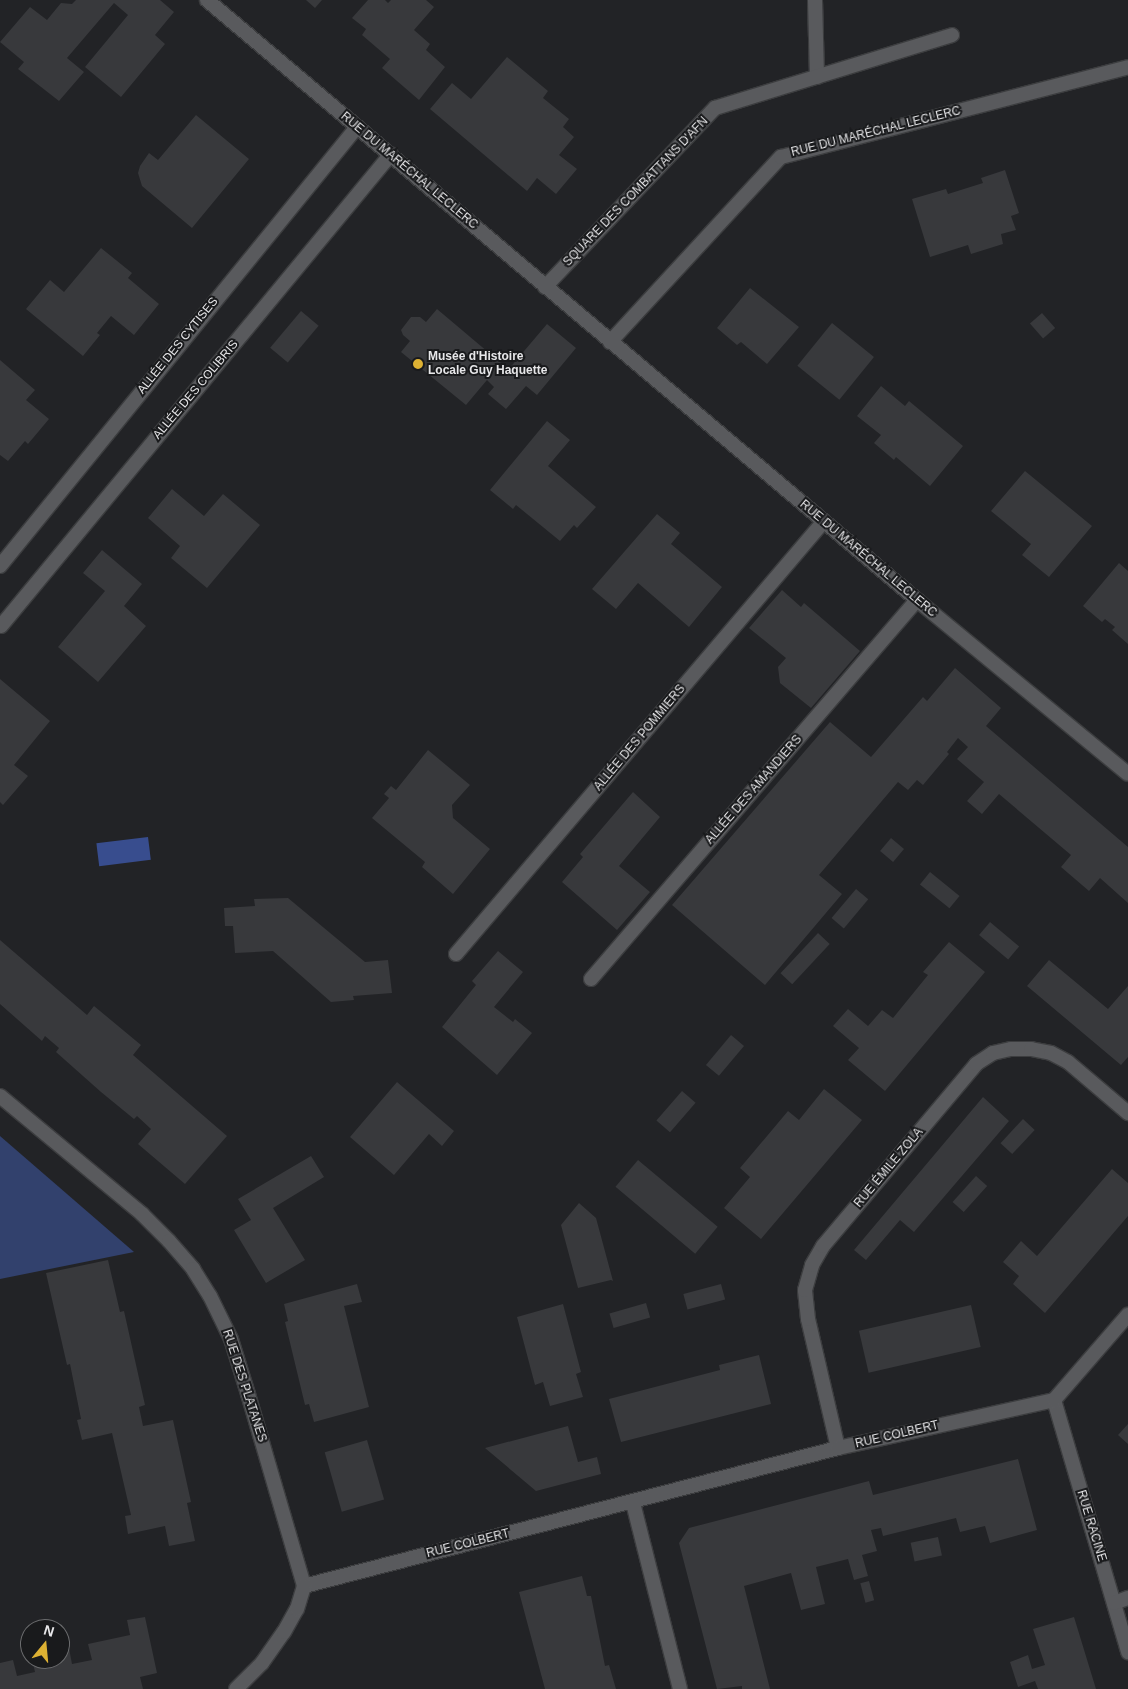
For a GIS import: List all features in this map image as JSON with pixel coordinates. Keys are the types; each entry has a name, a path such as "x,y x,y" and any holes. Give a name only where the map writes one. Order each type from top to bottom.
{"street":[{"name":"RUE DU MARÉCHAL LECLERC","path":"207,0 610,342 917,600 1128,774"},
{"path":"815,0 817,77"},
{"name":"SQUARE DES COMBATTANS D'AFN","path":"545,287 715,108 952,35"},
{"name":"RUE DU MARÉCHAL LECLERC","path":"610,342 781,157 1128,67"},
{"name":"ALLÉE DES CYTISES","path":"0,566 357,126"},
{"name":"ALLÉE DES COLIBRIS","path":"1,626 390,154"},
{"name":"ALLÉE DES POMMIERS","path":"456,954 824,521"},
{"name":"ALLÉE DES AMANDIERS","path":"591,979 917,600"},
{"name":"RUE ÉMILE ZOLA","path":"838,1448 808,1319 805,1290 812,1265 823,1246 976,1064 992,1053 1011,1049 1031,1049 1051,1053 1068,1062 1128,1113"},
{"name":"RUE DES PLATANES","path":"0,1096 142,1214 170,1241 193,1269 210,1296 231,1340 246,1384 304,1586"},
{"path":"1054,1400 1128,1315"},
{"name":"RUE COLBERT","path":"304,1586 633,1503 838,1448 1054,1400"},
{"name":"RUE RACINE","path":"1054,1400 1128,1652"},
{"path":"633,1503 680,1689"},
{"path":"236,1689 262,1663 284,1632 297,1609 304,1586"},
{"path":"1114,1603 1128,1598"}],"shaded area":[{"path":"148,837 151,860 99,866 96,843"},
{"path":"0,1136 134,1252 0,1279"}],"building":[{"path":"76,0 160,0 174,12 155,35 165,44 121,97 85,67 128,15 114,3 67,58 84,72 59,101 18,69 24,62 0,42 30,7 47,20 61,3 72,4"},
{"path":"306,0 322,0 315,8"},
{"path":"368,0 385,0 388,3 391,0 426,0 434,7 414,30 430,44 426,50 445,67 419,100 382,68 390,59 362,35 366,29 352,18"},
{"path":"507,57 548,91 543,98 569,119 563,127 574,137 559,155 577,169 556,194 537,178 527,191 430,109 452,83 471,99"},
{"path":"196,115 249,159 192,228 142,186 138,173 140,166 149,153 158,160"},
{"path":"1005,170 1019,213 1011,216 1016,230 1001,234 1003,244 971,254 968,245 930,257 912,199 946,189 948,194 983,183 981,178"},
{"path":"101,248 132,273 128,278 159,304 134,335 111,316 97,333 100,335 83,356 26,309 50,280 64,292"},
{"path":"750,288 799,327 767,364 741,342 737,345 717,328"},
{"path":"437,309 501,363 496,369 503,376 547,324 576,348 537,395 526,386 506,409 488,394 494,387 487,380 466,405 401,352 410,341 403,335 401,330 411,317 420,317 426,322"},
{"path":"301,311 319,326 288,363 270,348"},
{"path":"1042,313 1055,328 1043,339 1030,323"},
{"path":"832,323 874,357 839,400 797,366"},
{"path":"0,360 35,390 26,400 49,419 28,444 25,441 8,461 0,455"},
{"path":"881,386 905,406 909,401 963,446 930,486 896,457 894,460 874,443 881,435 857,416"},
{"path":"547,421 570,440 548,466 596,507 577,528 574,525 560,541 516,505 513,509 490,490"},
{"path":"1025,471 1092,526 1049,577 1022,555 1031,544 991,511"},
{"path":"172,489 204,516 223,494 260,525 207,588 171,558 180,546 148,518"},
{"path":"657,514 680,533 671,544 722,587 689,627 638,583 616,609 592,589"},
{"path":"102,550 142,584 124,606 146,626 98,682 58,647 105,591 83,573"},
{"path":"1119,563 1128,571 1128,644 1112,630 1115,627 1105,619 1102,622 1083,606"},
{"path":"782,590 801,607 804,603 860,651 811,708 780,683 778,667 786,658 749,628"},
{"path":"955,668 1001,708 986,726 1128,847 1128,903 1100,878 1089,891 1061,867 1071,855 999,794 982,814 967,801 984,782 957,759 968,747 958,738 947,752 949,754 923,785 917,780 908,790 898,782 819,875 842,894 765,985 672,905 830,722 871,757 923,697 927,701"},
{"path":"0,679 50,721 14,765 28,776 3,805 0,802"},
{"path":"428,750 470,785 452,805 453,818 490,849 453,894 422,867 425,862 372,818 389,798 384,794 391,786 396,790"},
{"path":"633,792 660,817 619,866 650,892 617,930 562,882 583,857 580,854"},
{"path":"891,838 904,849 893,862 880,851"},
{"path":"930,872 960,896 949,908 920,884"},
{"path":"856,889 868,899 844,928 832,918"},
{"path":"288,898 365,962 388,960 392,993 353,996 354,1000 331,1002 273,951 235,953 233,926 225,926 224,908 255,906 254,899"},
{"path":"990,922 1019,946 1008,959 979,935"},
{"path":"818,933 830,944 792,984 780,973"},
{"path":"0,940 87,1015 94,1006 141,1045 133,1055 227,1136 185,1184 138,1144 151,1129 137,1116 134,1119 101,1092 56,1052 59,1048 45,1036 42,1041 0,1004"},
{"path":"949,942 985,972 885,1091 848,1060 859,1048 833,1026 848,1009 868,1026 882,1010 893,1018 928,975 923,972"},
{"path":"498,951 523,972 494,1007 513,1022 515,1019 532,1033 497,1075 442,1027 476,985 472,981"},
{"path":"1049,960 1108,1009 1128,986 1128,1057 1121,1065 1027,986"},
{"path":"731,1035 744,1046 719,1076 706,1065"},
{"path":"397,1082 454,1131 442,1146 429,1134 394,1175 350,1137"},
{"path":"824,1089 862,1120 761,1239 724,1208 750,1177 740,1168 788,1111 799,1120"},
{"path":"682,1091 696,1103 670,1132 656,1120"},
{"path":"983,1097 1009,1121 914,1232 900,1220 866,1260 854,1250"},
{"path":"1023,1119 1035,1130 1012,1154 1000,1143"},
{"path":"311,1156 324,1177 273,1208 305,1260 266,1283 234,1230 251,1220 238,1199"},
{"path":"638,1160 718,1227 695,1254 616,1187"},
{"path":"1112,1169 1128,1183 1128,1216 1045,1313 1013,1284 1019,1276 1003,1262 1021,1241 1037,1256"},
{"path":"976,1176 987,1186 964,1212 953,1202"},
{"path":"579,1203 596,1218 613,1281 578,1288 561,1225"},
{"path":"108,1260 120,1312 124,1311 145,1405 139,1407 143,1426 173,1420 191,1502 187,1503 195,1541 169,1546 165,1526 128,1534 125,1516 131,1515 112,1433 82,1440 77,1420 81,1419 70,1364 67,1365 46,1273"},
{"path":"357,1284 362,1302 344,1306 369,1407 314,1422 309,1404 305,1405 285,1322 288,1321 284,1304"},
{"path":"721,1284 725,1299 687,1310 683,1294"},
{"path":"646,1303 650,1317 614,1328 609,1313"},
{"path":"563,1304 581,1372 576,1374 583,1397 550,1406 543,1382 535,1385 517,1317"},
{"path":"971,1305 981,1347 869,1373 859,1331"},
{"path":"759,1355 771,1404 621,1442 609,1399 720,1370 719,1365"},
{"path":"1128,1424 1128,1444 1118,1435"},
{"path":"568,1426 578,1462 597,1457 601,1474 536,1491 485,1448"},
{"path":"367,1440 384,1500 342,1512 325,1452"},
{"path":"1018,1459 1037,1530 990,1543 985,1526 960,1532 956,1518 883,1536 881,1528 871,1530 877,1551 862,1555 868,1576 854,1580 848,1559 816,1567 825,1604 801,1610 791,1573 744,1586 770,1689 742,1689 742,1686 717,1689 679,1543 689,1528 869,1481 873,1495"},
{"path":"938,1537 942,1556 915,1561 911,1543"},
{"path":"582,1576 587,1596 591,1596 605,1666 609,1665 616,1689 545,1689 519,1592"},
{"path":"869,1581 874,1600 865,1603 860,1583"},
{"path":"145,1617 157,1673 140,1677 143,1689 0,1689 0,1663 13,1660 17,1676 35,1672 34,1669 70,1669 70,1653 72,1664 92,1660 88,1644 130,1635 127,1620"},
{"path":"1074,1617 1096,1689 1038,1689 1035,1681 1018,1687 1010,1662 1028,1655 1032,1669 1045,1665 1033,1629"}],"place":[{"name":"Musée d'Histoire Locale Guy Haquette","path":"418,364"}]}
